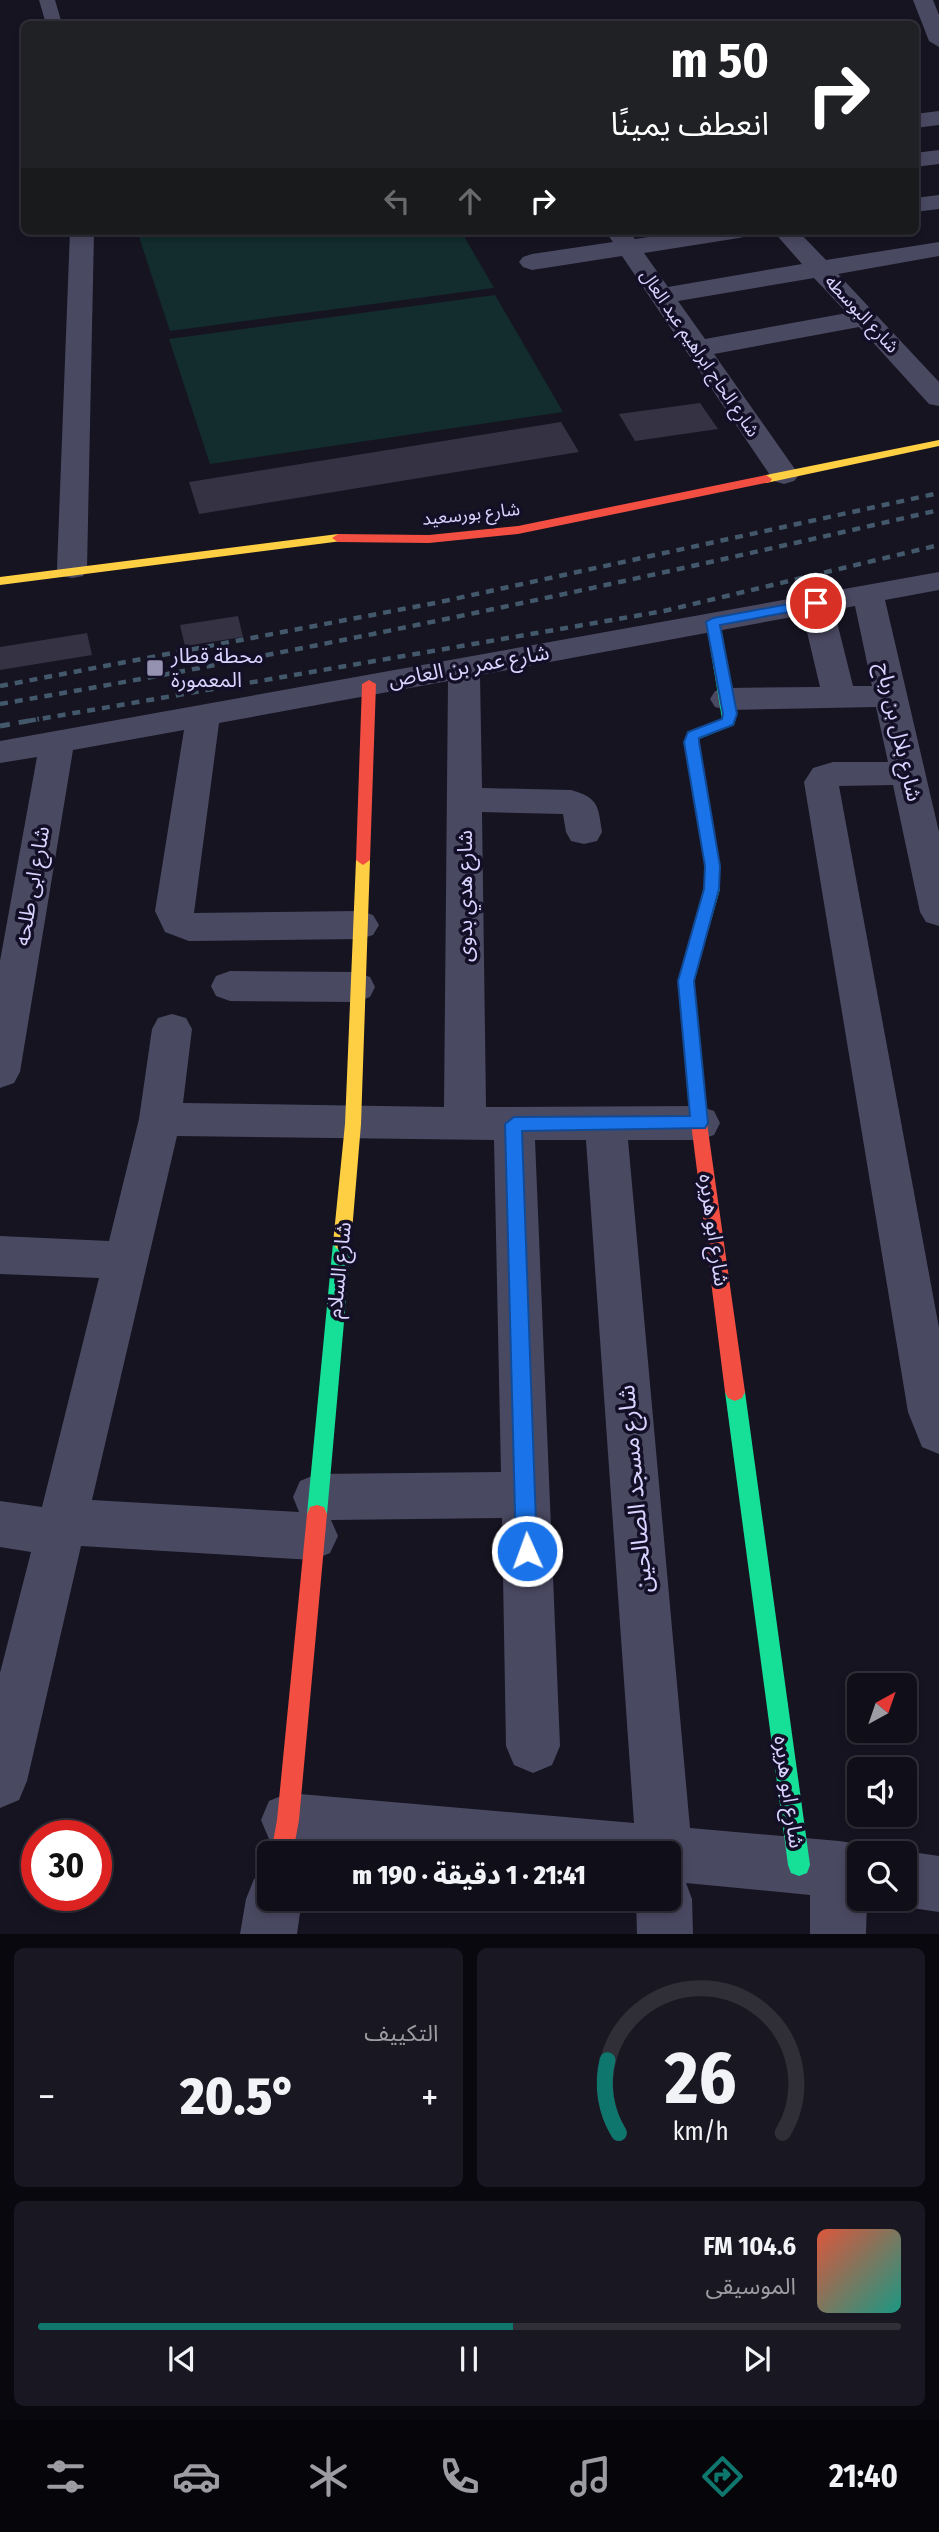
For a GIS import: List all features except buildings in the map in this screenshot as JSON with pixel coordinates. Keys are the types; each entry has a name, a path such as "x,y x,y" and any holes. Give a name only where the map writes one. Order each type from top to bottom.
{"street":[{"path":"930,6 939,38"},
{"path":"919,120 939,118"},
{"path":"919,160 939,157"},
{"path":"919,204 939,202"},
{"path":"72,569 82,235"},
{"path":"531,262 622,239 680,235"},
{"name":"شارع البوسطه","path":"789,235 939,398"},
{"name":"شارع الحاج ابراهيم عبد العال","path":"622,239 784,475"},
{"path":"660,296 939,249"},
{"path":"696,349 865,318"},
{"name":"شارع بورسعيد","path":"0,581 72,569 330,538 429,539 492,534 939,443"},
{"name":"شارع عمر بن العاص","path":"0,752 939,581"},
{"name":"شارع بلال بن رباح","path":"868,594 939,912"},
{"path":"816,603 839,697"},
{"name":"شارع ابو هريره","path":"713,622 729,722 693,736 691,742 712,866 712,889 686,981 699,1123 833,1869 838,1934"},
{"name":"شارع هدي بدوى","path":"464,667 465,1124"},
{"name":"شارع السلام","path":"285,1837 354,1124 356,988 369,684"},
{"path":"727,699 890,696"},
{"path":"203,715 174,911 178,922 190,927 359,925"},
{"name":"شارع ابى طلحه","path":"0,1072 57,741"},
{"path":"908,773 832,774 824,776 821,782 931,1412 934,1428 939,1432"},
{"path":"464,800 571,802 580,807 584,832"},
{"path":"230,986 356,988"},
{"path":"0,1780 160,1119 172,1029"},
{"path":"160,1119 354,1124 699,1123"},
{"path":"514,1124 533,1746"},
{"name":"شارع مسجد الصالحين","path":"606,1124 665,1841"},
{"path":"0,1255 127,1260"},
{"path":"0,1524 62,1528 315,1516 525,1495"},
{"path":"285,1837 378,1841"},
{"path":"681,1855 833,1869"},
{"path":"917,1881 939,1884"},
{"path":"268,1934 272,1911"},
{"path":"664,1911 665,1934"}],"lane":[{"path":"47,0 53,21"}],"green space":[{"path":"138,235 463,235 494,288 170,331"},
{"path":"495,295 563,412 210,464 169,339"}],"railway":[{"path":"0,686 440,602 939,493"},
{"path":"0,704 471,614 939,510"},
{"path":"28,721 664,611 939,545"},
{"path":"0,726 39,719"}],"traffic: fast":[{"path":"701,928 712,889 712,866 691,742 693,736 729,722 730,714 713,622"},
{"path":"317,1514 342,1243"},
{"path":"735,1392 799,1865"}],"traffic: slow":[{"path":"766,479 939,443"},
{"path":"0,581 338,538"},
{"path":"342,1243 353,1124 363,860"}],"traffic: jam":[{"path":"338,538 429,539 518,530 766,479"},
{"path":"363,860 369,684"},
{"path":"701,928 686,981 699,1123 735,1392"},
{"path":"284,1841 317,1514"}],"place":[{"name":"محطة قطار المعمورة","path":"155,668"}],"route":[{"path":"527,1551 514,1124 699,1123 686,981 712,889 712,866 691,742 693,736 729,722 730,714 713,622 816,603"}]}
